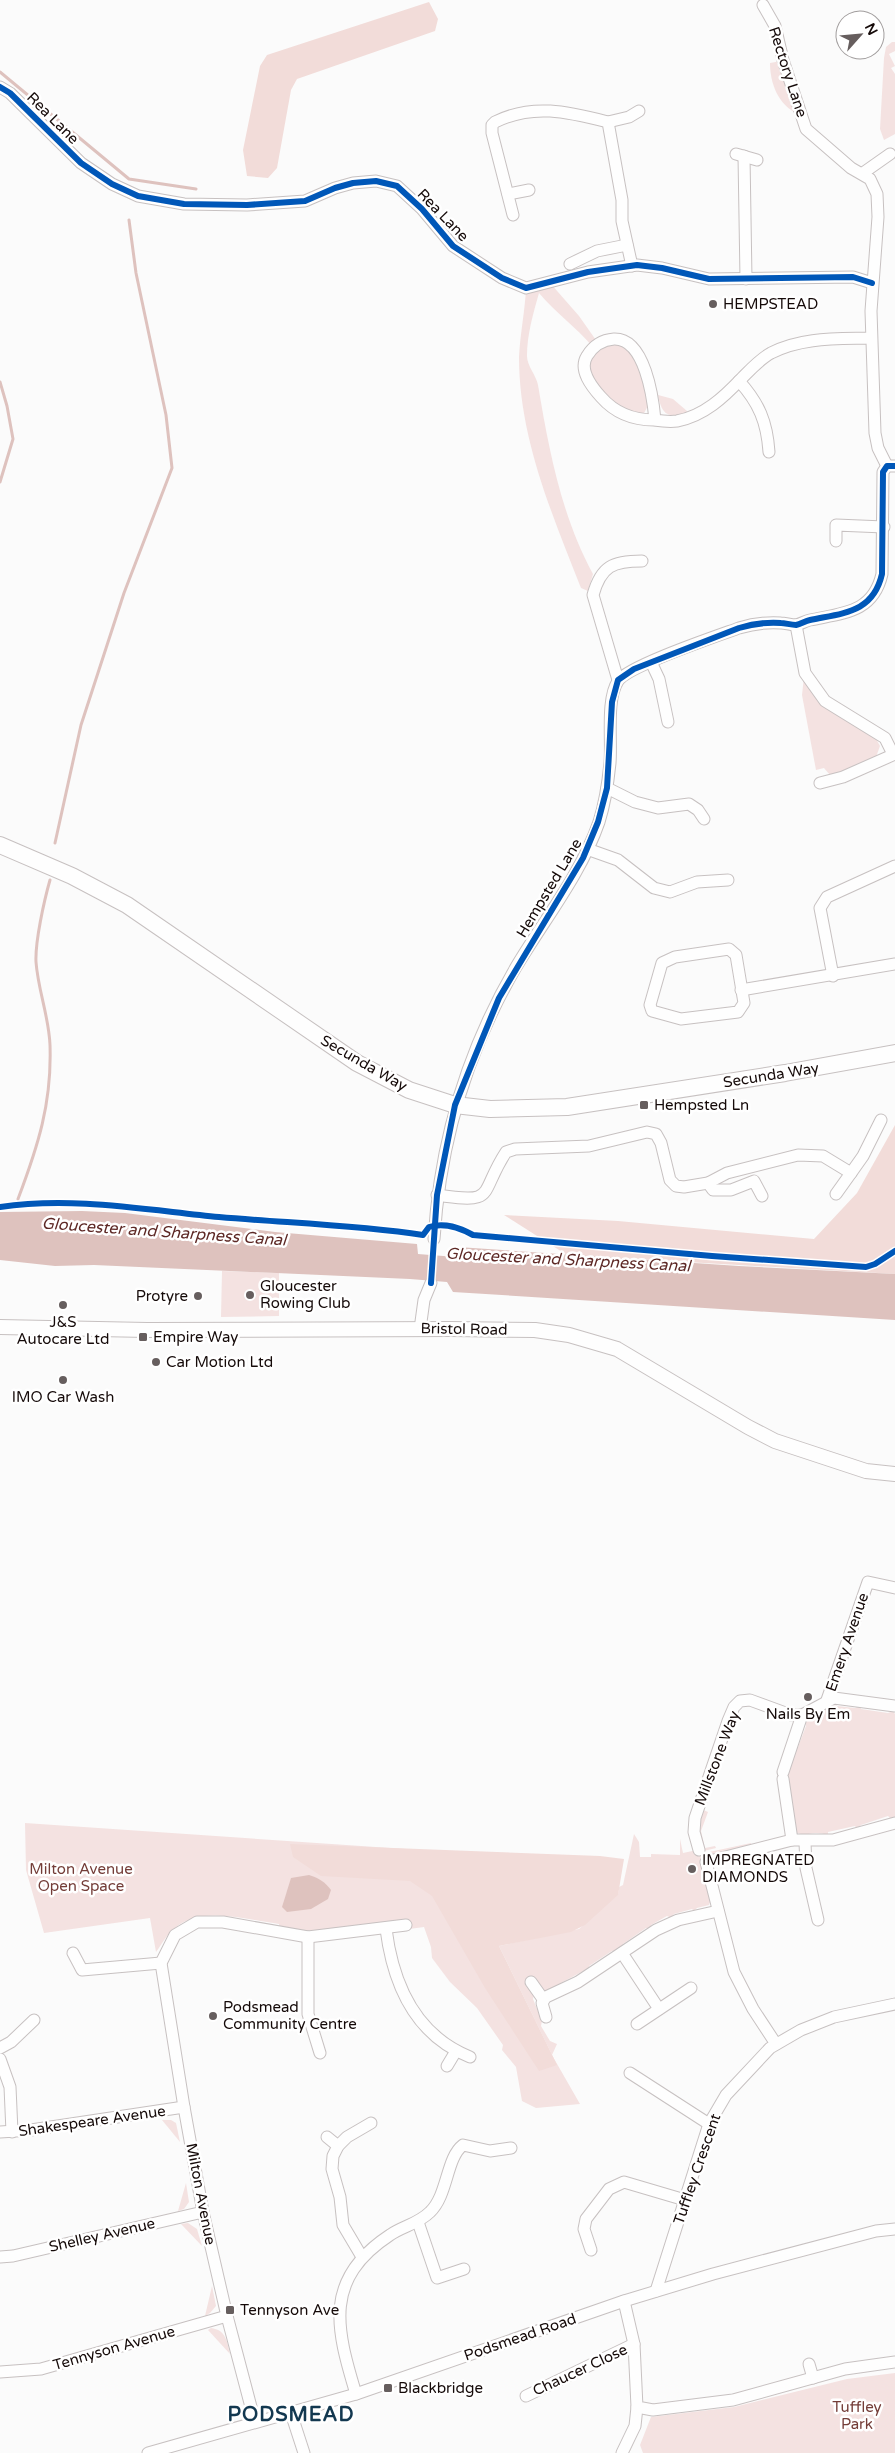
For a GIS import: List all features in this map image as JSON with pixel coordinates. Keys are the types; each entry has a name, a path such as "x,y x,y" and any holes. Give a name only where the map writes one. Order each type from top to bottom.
{"main road":[{"name":"Secunda Way","path":"0,845 72,876 127,905 357,1063 410,1090 455,1105 490,1109 567,1106 785,1073 895,1053"}],"street":[{"name":"Rectory Lane","path":"763,4 775,26 783,60 806,129 851,168 863,173"},
{"name":"Rea Lane","path":"0,86 81,163 112,184 138,196 184,204 247,205 304,201 335,188 353,183 376,181 397,186 422,209 453,246 502,278 526,288 588,272 632,266 662,268 709,279 746,280 853,277 872,282"},
{"path":"513,215 492,133 492,125 495,122 528,110 545,109 573,113 608,122 628,117 639,111"},
{"path":"608,122 622,200 622,220 632,266"},
{"path":"642,560 610,566 597,580 593,595 618,680 626,673 652,662 753,624 796,625 808,620 842,615 856,610 870,600 880,584 884,527 881,482 883,472 891,466 878,448 874,433 871,338 872,282 878,217 876,194 870,179 863,173 890,154"},
{"path":"746,280 740,155 756,160"},
{"path":"508,194 529,190"},
{"path":"570,264 598,251 627,245"},
{"path":"655,420 650,387 641,362 632,347 620,339 604,339 593,347 585,359 585,374 594,390 608,405 640,421 676,422 710,408 756,364 770,354 809,340 871,338"},
{"path":"739,381 751,394 764,415 768,432 769,452"},
{"path":"836,541 836,526 884,527"},
{"path":"796,625 805,673 825,701 885,738 894,754 843,777 820,782"},
{"path":"652,662 659,680 668,722"},
{"name":"Hempsted Lane","path":"434,1239 437,1195 455,1105 499,998 587,849 598,822 607,788 612,702 618,680"},
{"path":"607,788 635,802 658,808 689,804 698,810 704,819"},
{"path":"587,849 618,860 654,888 670,892 697,882 728,880"},
{"path":"833,976 820,908 822,901 895,866"},
{"path":"729,949 736,955 742,990 744,1002 738,1012 681,1019 652,1011 650,1005 662,963 676,957 729,949"},
{"path":"742,990 895,964"},
{"path":"836,1194 863,1156 881,1120"},
{"path":"437,1195 466,1199 478,1198 487,1191 506,1152 515,1149 589,1146 647,1132 656,1134 661,1144 670,1180 676,1186 684,1187 708,1183 728,1173 798,1155 823,1156 851,1173"},
{"path":"708,1183 713,1190 731,1190 754,1181 762,1196"},
{"path":"420,1329 424,1300 431,1283"},
{"name":"Bristol Road","path":"0,1327 147,1330 535,1330 593,1341 617,1349 650,1367 728,1416 775,1441 866,1472 895,1474"},
{"name":"Emery Avenue","path":"826,1700 868,1582 895,1588"},
{"path":"792,1840 783,1776 802,1715 811,1712 826,1700 844,1698 895,1706"},
{"name":"Millstone Way","path":"699,1850 694,1832 695,1818 734,1707 740,1701 750,1700 790,1714 802,1715"},
{"path":"776,2044 753,2009 737,1979 706,1862 792,1840 805,1842 840,1839 895,1823"},
{"path":"805,1842 806,1868 818,1920"},
{"path":"543,1999 578,1982 668,1924 718,1911"},
{"path":"73,1953 82,1970 161,1963 175,1935 197,1922 223,1922 308,1937 386,1929 406,1925"},
{"path":"386,1929 389,1955 396,1978 428,2032 444,2045 470,2057"},
{"path":"308,1937 308,2014 320,2052"},
{"path":"622,1954 659,2009"},
{"name":"Milton Avenue","path":"161,1963 203,2212 227,2316 255,2422"},
{"path":"531,1982 543,1999 542,2003 546,2017"},
{"path":"637,2024 691,1988"},
{"name":"Tuffley Crescent","path":"656,2291 709,2124 726,2095 751,2067 776,2044 801,2030 834,2016 895,2004"},
{"path":"0,2048 11,2042 34,2020"},
{"path":"447,2066 456,2051"},
{"path":"0,2059 10,2088 6,2132"},
{"path":"630,2073 709,2124"},
{"name":"Shakespeare Avenue","path":"6,2132 184,2107"},
{"path":"362,2257 343,2225 340,2198 332,2169 333,2156 338,2146 371,2123"},
{"path":"327,2137 338,2146"},
{"path":"356,2394 340,2337 339,2320 341,2294 362,2257 391,2233 418,2222 430,2212 443,2195 457,2150 463,2145 490,2151 511,2148"},
{"path":"590,2250 584,2229 586,2219 609,2189 616,2184 624,2182 685,2200"},
{"name":"Shelley Avenue","path":"0,2257 13,2256 203,2212"},
{"path":"418,2222 437,2278 464,2269"},
{"name":"Podsmead Road","path":"148,2453 356,2394 624,2301 712,2274 847,2238 895,2229"},
{"path":"622,2453 635,2426 637,2407 634,2344 624,2301"},
{"name":"Tennyson Avenue","path":"0,2372 41,2369 227,2316"},
{"name":"Chaucer Close","path":"526,2396 634,2344"},
{"path":"637,2407 654,2410 733,2400 845,2369 895,2362"},
{"path":"808,2364 813,2378"},
{"path":"291,2413 304,2453"}],"green space":[{"path":"895,42 895,51 889,54 895,66 891,68 895,74 895,134 884,140 880,129 886,47"},
{"path":"781,61 798,114 785,105 776,93 770,71 770,63"},
{"path":"551,284 579,316 598,343 604,339 632,347 653,396 640,421 624,414 585,374 593,347 539,293 529,332 527,360 538,385 552,458 564,505 572,529 593,574 588,591 581,588 539,475 531,446 520,387 519,357 526,288"},
{"path":"658,395 673,399 687,411 687,415 675,416 667,414 662,407"},
{"path":"804,677 875,737 880,746 876,757 841,774 830,775 824,768 816,770 802,695"},
{"name":"Gloucester Rowing Club","path":"222,1271 279,1273 279,1316 221,1317"},
{"path":"832,1703 835,1703 837,1706 855,1708 860,1706 861,1709 888,1713 893,1711 895,1714 895,1818 891,1819 888,1816 861,1825 857,1829 855,1826 828,1832 828,1835 814,1833 802,1837 801,1834 794,1832 793,1828 796,1825 793,1811 790,1808 781,1774 795,1748 798,1747 806,1726 804,1720 829,1708 832,1706"},
{"path":"701,1809 708,1812 701,1831 705,1848 715,1846 716,1848 700,1852 700,1854 751,1843 751,1846 701,1858 711,1899 709,1905 697,1908 694,1911 692,1909 674,1914 671,1918 667,1916 651,1925 651,1928 646,1928 623,1944 623,1947 616,1952 612,1951 589,1966 589,1970 585,1970 561,1983 561,1986 534,1995 533,1999 542,2021 541,2026 550,2041 557,2044 552,2055 499,1946 579,1929 618,1894 619,1887 623,1885 634,1834 639,1842 640,1857 651,1857 651,1854 680,1855 680,1839 683,1853 702,1849 698,1831"},
{"name":"Milton Avenue Open Space","path":"25,1823 435,1851 580,2104 536,2108 522,2101 516,2067 502,2050 503,2045 477,2008 450,1982 432,1958 431,1947 424,1927 409,1929 340,1928 311,1931 279,1927 279,1924 239,1917 198,1917 186,1921 175,1928 156,1952 150,1918 44,1933 26,1870"},
{"path":"162,2120 171,2120 176,2123 180,2142"},
{"path":"186,2183 189,2202 184,2209 178,2211"},
{"path":"188,2223 197,2229 202,2246 181,2224"},
{"path":"212,2286 216,2306 205,2316"},
{"path":"211,2328 223,2334 230,2354 208,2330"},
{"name":"Tuffley Park","path":"895,2373 895,2453 643,2453 640,2445 651,2417 734,2407 847,2379"}],"shaded area":[{"path":"429,2 438,19 435,31 297,79 291,90 277,168 268,178 247,176 243,150 260,66 267,55"},
{"path":"895,1125 895,1274 567,1255 504,1215 618,1221 814,1239 857,1193"},
{"path":"290,1844 600,1856 624,1859 618,1895 585,1925 571,1932 499,1946 557,2065 539,2071 485,1988 432,1896 410,1881 321,1876 293,1857"}],"water":[{"name":"Gloucester and Sharpness Canal","path":"82,1211 125,1213 275,1232 417,1244 418,1254 456,1257 458,1247 739,1266 895,1274 895,1320 453,1292 447,1282 410,1279 94,1265 55,1266 0,1260 0,1212"},
{"path":"309,1875 322,1881 331,1890 328,1899 311,1909 287,1912 282,1907 291,1878"}],"waterway":[{"path":"0,72 129,179 196,189"},
{"path":"55,843 81,725 124,593 172,468 166,415 136,273 129,220"},
{"path":"0,382 13,439 0,482"},
{"path":"18,1199 32,1161 42,1124 49,1086 50,1045 36,954 38,933 50,880"}],"cycle path":[{"path":"0,87 10,93 81,163 112,184 138,196 184,204 247,205 305,201 335,188 353,183 376,181 397,186 422,209 453,246 502,278 526,288 588,272 637,265 662,268 709,279 853,277 872,283"},
{"path":"431,1283 437,1195 455,1105 499,998 583,858 598,822 607,788 612,702 618,680 634,669 739,628 754,624 770,623 796,625 808,620 845,613 864,604 872,597 878,587 882,574 883,472 887,466 895,466"},
{"path":"0,1207 27,1204 82,1203 423,1235 429,1227 447,1225 473,1235 712,1256 866,1267 875,1264 895,1251"}],"place":[{"name":"HEMPSTEAD","path":"713,304"},
{"name":"Hempsted Ln","path":"644,1105"},
{"name":"Gloucester Rowing Club","path":"250,1295"},
{"name":"Protyre","path":"198,1296"},
{"name":"J&S Autocare Ltd","path":"63,1305"},
{"name":"Empire Way","path":"143,1337"},
{"name":"Car Motion Ltd","path":"156,1362"},
{"name":"IMO Car Wash","path":"63,1380"},
{"name":"Nails By Em","path":"808,1697"},
{"name":"IMPREGNATED DIAMONDS","path":"692,1869"},
{"name":"Podsmead Community Centre","path":"213,2016"},
{"name":"Tennyson Ave","path":"230,2310"},
{"name":"Blackbridge","path":"388,2388"}],"district":[{"name":"PODSMEAD","path":"291,2415"}]}
